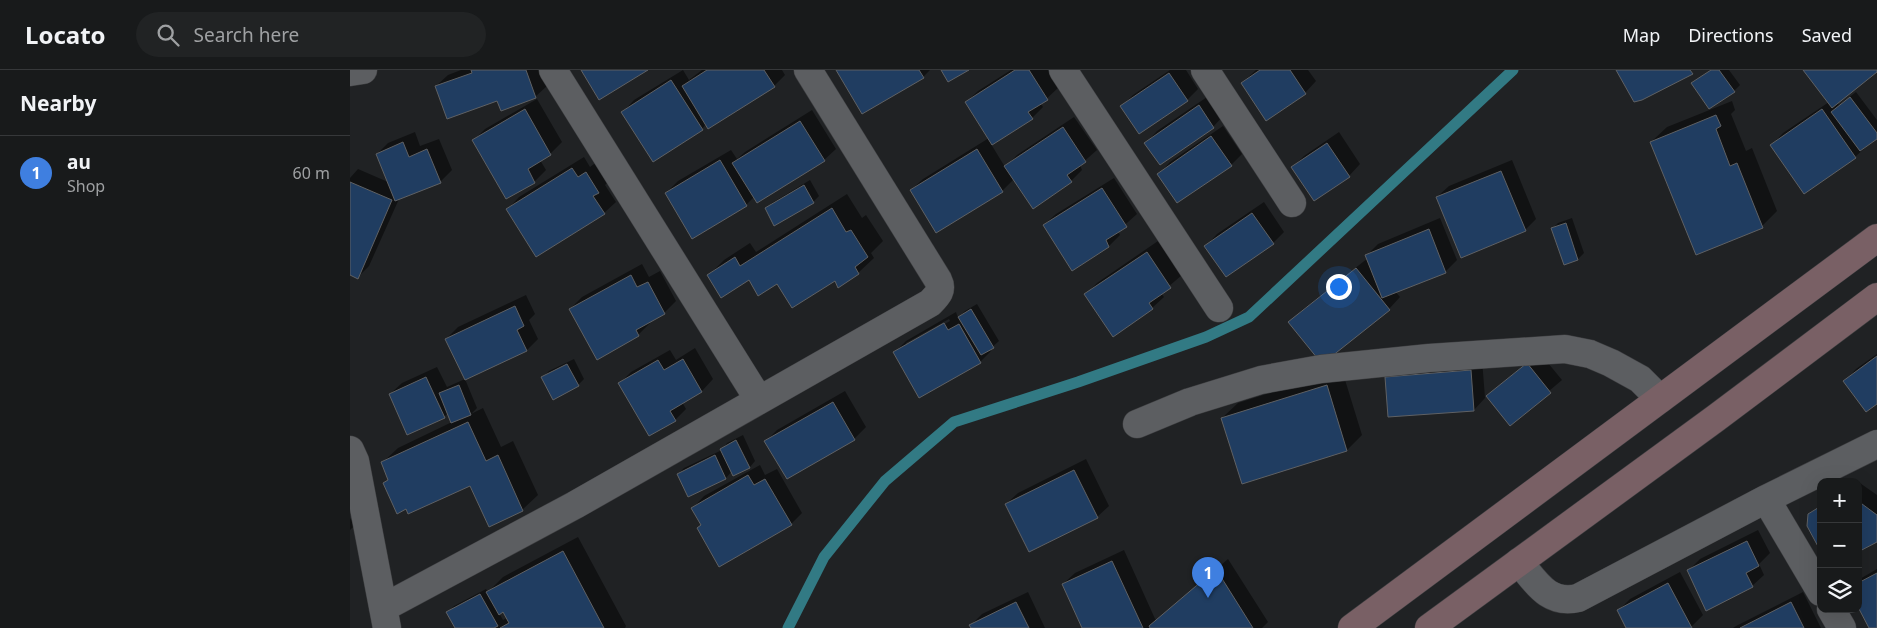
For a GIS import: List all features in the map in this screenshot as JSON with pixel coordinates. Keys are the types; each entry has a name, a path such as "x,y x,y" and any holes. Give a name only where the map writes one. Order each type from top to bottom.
{"street":[{"path":"350,72 363,70"},
{"path":"552,70 759,400"},
{"path":"350,450 355,461 385,618 576,505 930,302 940,292 941,286 808,70"},
{"path":"1063,70 1219,308"},
{"path":"1205,70 1292,203"},
{"path":"1352,628 1877,238"},
{"path":"1429,628 1716,418 1877,297"},
{"path":"1137,424 1190,402 1261,380 1320,369 1429,358 1565,350 1590,354 1611,363 1640,379 1660,399"},
{"path":"1519,562 1548,595 1567,600 1578,598 1766,499 1877,444"},
{"path":"1766,499 1817,585"},
{"path":"1833,613 1842,628"}],"building":[{"path":"471,70 526,70 536,98 501,111 497,101 447,119 435,86 472,73"},
{"path":"581,70 648,70 599,100"},
{"path":"707,70 764,70 775,87 708,129 682,86"},
{"path":"836,70 919,70 924,78 862,114"},
{"path":"941,70 969,70 948,82"},
{"path":"1015,70 1029,70 1048,100 1028,112 1033,119 992,145 965,102"},
{"path":"1260,70 1290,70 1306,94 1266,121 1241,83"},
{"path":"1616,70 1690,70 1693,74 1642,100 1634,102"},
{"path":"1711,70 1719,70 1735,92 1709,109 1691,83"},
{"path":"1803,70 1877,70 1877,72 1832,108"},
{"path":"1169,73 1188,101 1139,134 1120,106"},
{"path":"671,80 703,130 653,162 621,112"},
{"path":"1850,97 1877,133 1877,139 1860,151 1831,112"},
{"path":"1199,105 1214,128 1160,165 1144,143"},
{"path":"525,109 551,155 528,169 535,183 506,199 472,140"},
{"path":"1822,109 1856,158 1804,194 1770,145"},
{"path":"1716,115 1721,126 1716,129 1730,166 1737,163 1763,228 1696,255 1650,142"},
{"path":"800,121 825,161 757,203 732,163"},
{"path":"1063,127 1086,162 1067,175 1072,182 1033,209 1004,166"},
{"path":"1211,136 1232,166 1177,203 1157,174"},
{"path":"403,142 409,157 427,149 441,183 395,201 376,154"},
{"path":"1327,143 1350,177 1314,201 1291,167"},
{"path":"977,149 1003,192 936,233 910,190"},
{"path":"720,160 747,206 692,239 665,193"},
{"path":"572,168 578,177 586,172 599,193 593,196 605,214 536,257 506,209"},
{"path":"1501,171 1526,231 1461,258 1436,197"},
{"path":"350,182 392,200 358,279 350,275"},
{"path":"804,185 814,203 774,226 765,208"},
{"path":"1102,188 1127,227 1106,240 1109,247 1072,271 1043,225"},
{"path":"832,208 846,232 851,230 868,257 855,267 859,274 838,288 835,281 792,308 777,284 758,296 749,280 721,298 707,275 735,257 740,266"},
{"path":"1252,213 1274,244 1226,277 1204,246"},
{"path":"1566,223 1578,260 1564,265 1551,228"},
{"path":"1429,229 1446,273 1382,298 1365,255"},
{"path":"1147,252 1171,288 1149,303 1153,309 1113,337 1084,294"},
{"path":"1356,268 1390,310 1322,364 1288,322"},
{"path":"631,275 637,287 648,282 665,314 636,330 639,336 597,360 569,309"},
{"path":"515,306 524,326 517,330 527,351 465,380 445,339"},
{"path":"971,309 994,348 981,355 958,317"},
{"path":"944,323 948,330 959,324 981,363 919,398 893,352"},
{"path":"1877,356 1877,404 1866,412 1843,381"},
{"path":"683,359 702,392 670,411 676,421 649,436 618,383 658,360 664,370"},
{"path":"1527,363 1551,393 1510,426 1486,396"},
{"path":"567,364 579,386 553,400 541,377"},
{"path":"1471,370 1474,411 1388,417 1385,377"},
{"path":"426,377 445,418 407,435 389,394"},
{"path":"459,385 471,415 451,423 439,393"},
{"path":"1327,385 1347,451 1242,484 1221,418"},
{"path":"833,402 855,440 787,479 764,441"},
{"path":"468,422 486,461 498,455 523,511 489,527 470,486 408,514 406,509 397,514 383,483 388,480 381,462"},
{"path":"736,440 750,468 733,476 720,449"},
{"path":"715,455 726,479 688,497 677,474"},
{"path":"1074,470 1098,518 1029,552 1005,504"},
{"path":"748,475 754,485 765,479 792,525 719,567 697,528 701,525 691,508"},
{"path":"1862,504 1877,515 1877,542 1862,550"},
{"path":"1817,508 1817,545 1807,526 1808,514"},
{"path":"1747,541 1759,566 1746,573 1753,587 1706,611 1687,570"},
{"path":"563,551 604,628 500,628 509,623 503,612 499,615 486,592"},
{"path":"1112,561 1143,628 1082,628 1062,584"},
{"path":"1216,569 1253,628 1150,628 1149,626"},
{"path":"1877,573 1877,628 1869,628 1861,613 1862,581"},
{"path":"1668,583 1692,628 1626,628 1617,610"},
{"path":"480,594 498,626 494,628 455,628 446,612"},
{"path":"1016,602 1029,628 971,628 969,625"},
{"path":"1791,602 1804,628 1740,628"}],"waterway":[{"path":"788,628 824,557 885,481 954,422 1078,382 1206,337 1249,317 1513,70"}],"place":[{"name":"au","path":"1208,598"}]}
